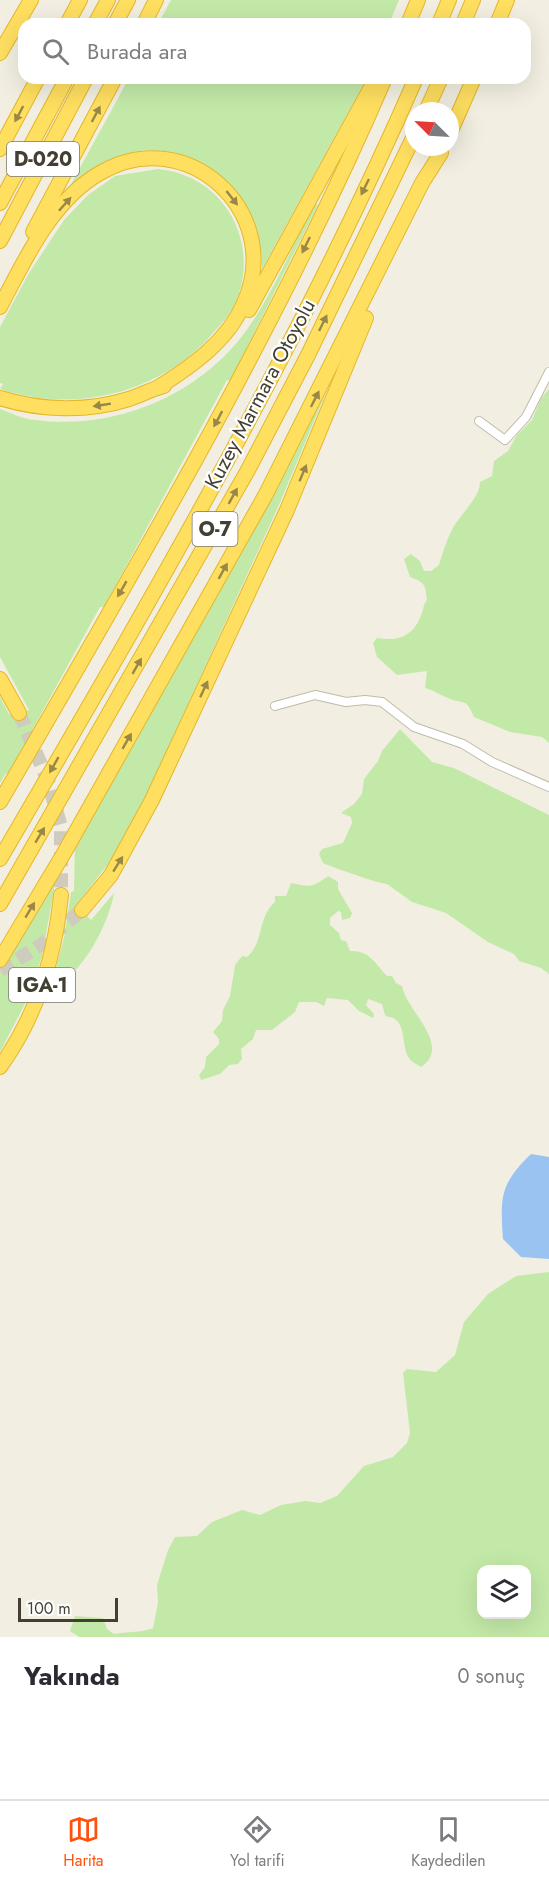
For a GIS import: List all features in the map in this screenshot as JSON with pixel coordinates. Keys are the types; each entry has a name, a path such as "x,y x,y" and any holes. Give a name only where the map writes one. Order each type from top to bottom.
{"highway":[{"path":"21,18 32,0"},
{"path":"70,18 80,0"},
{"path":"98,18 108,0"},
{"path":"118,18 128,0"},
{"path":"147,18 156,0"},
{"path":"402,18 409,0"},
{"path":"410,18 418,0"},
{"path":"442,18 449,0"},
{"path":"466,18 473,0"},
{"path":"500,18 507,0"},
{"path":"0,53 18,23"},
{"path":"0,149 35,84"},
{"name":"D-020","path":"0,203 64,84"},
{"name":"D-020","path":"0,241 83,84"},
{"path":"0,295 112,84"},
{"path":"0,398 26,405 72,408 111,404 171,384 199,366 226,340 246,313 373,84"},
{"path":"0,802 212,430 282,294 382,84"},
{"name":"Kuzey Marmara Otoyolu","path":"0,859 243,432 391,134 413,84"},
{"path":"430,102 438,84"},
{"path":"459,112 471,84"},
{"name":"Kuzey Marmara Otoyolu","path":"0,904 243,480 308,355 405,154"},
{"path":"0,960 64,853 266,494 422,183 438,156"},
{"path":"82,910 115,869 152,800 287,510 360,330 439,156"},
{"path":"0,307 29,252 48,225 74,194 98,174 120,163 154,158 175,161 198,169 226,190 246,219 254,251 252,283 239,313 220,339 194,363 157,388"},
{"path":"0,679 19,713"},
{"name":"IGA-1","path":"0,1067 22,1031 42,986 56,930 61,895"}],"street":[{"path":"479,421 505,440 526,417 549,372"},
{"path":"275,706 315,695 346,702 365,700 382,702 414,727 463,744 492,762 549,787"}],"green space":[{"path":"171,0 399,0 392,18 161,18"},
{"path":"126,84 364,84 262,269 261,249 250,213 229,183 198,162 165,152 139,151 119,156 102,164 70,186"},
{"path":"158,169 181,174 202,184 218,198 231,216 240,236 244,258 242,281 235,304 229,314 207,340 186,359 137,386 83,399 27,396 0,389 3,384 0,383 0,327 29,273 64,220 88,195 115,176"},
{"path":"314,203 318,205 230,381 227,380 104,607 100,607 8,774 6,773 0,783 0,697 9,714 15,717 29,710 0,657 0,409 35,420 64,422 92,420 120,415 148,406 198,379 220,361 239,340 260,310"},
{"path":"328,388 279,505 140,809 115,855 76,905 91,920 114,893 100,934 73,972 51,986 64,938 71,892 74,891 75,841 247,539"},
{"path":"549,389 549,743 542,737 510,732 474,717 466,704 425,688 427,671 397,675 377,657 373,643 377,638 400,638 415,627 427,600 426,591 422,583 410,577 404,559 411,554 420,561 424,571 431,571 439,565 445,545 457,521 474,499 480,482 492,476 494,461 508,451 517,435 532,420 541,398"},
{"path":"400,729 432,762 454,768 549,815 549,974 541,968 519,961 514,954 488,942 446,913 412,902 387,884 323,863 319,854 322,849 343,843 352,823 351,817 341,813 354,804 362,794 364,779"},
{"path":"328,876 338,882 338,889 352,913 350,918 342,920 341,912 338,911 330,918 330,925 339,933 341,940 346,941 350,951 367,955 387,976 392,976 396,983 402,986 405,996 430,1038 432,1049 430,1058 421,1067 410,1059 400,1026 393,1018 385,1015 382,1004 368,999 366,1005 374,1014 373,1018 359,1011 348,1000 327,998 324,1006 316,1002 299,1002 295,1012 272,1030 256,1030 253,1039 241,1049 242,1059 238,1064 229,1065 220,1074 201,1080 199,1075 205,1067 206,1057 219,1044 219,1039 213,1032 222,1021 223,1010 230,996 235,965 242,956 247,957 253,951 269,908 275,902 275,896 286,896 291,883 311,885"},
{"path":"51,881 54,881 54,890 42,956 29,996 0,1052 0,971"},
{"path":"549,1272 549,1637 79,1637 70,1631 75,1616 103,1618 107,1629 114,1634 153,1628 158,1603 157,1585 168,1550 175,1537 197,1536 212,1522 242,1510 260,1515 281,1505 305,1501 320,1503 337,1496 364,1466 393,1457 407,1443 410,1433 403,1373 407,1369 436,1372 455,1355 464,1322 488,1294 516,1276"}],"water":[{"path":"531,1154 549,1157 549,1259 521,1257 503,1239 504,1192 513,1174"}],"tunnel":[{"path":"19,713 48,781 61,827 61,895"},
{"path":"0,970 41,945 82,910"}]}
